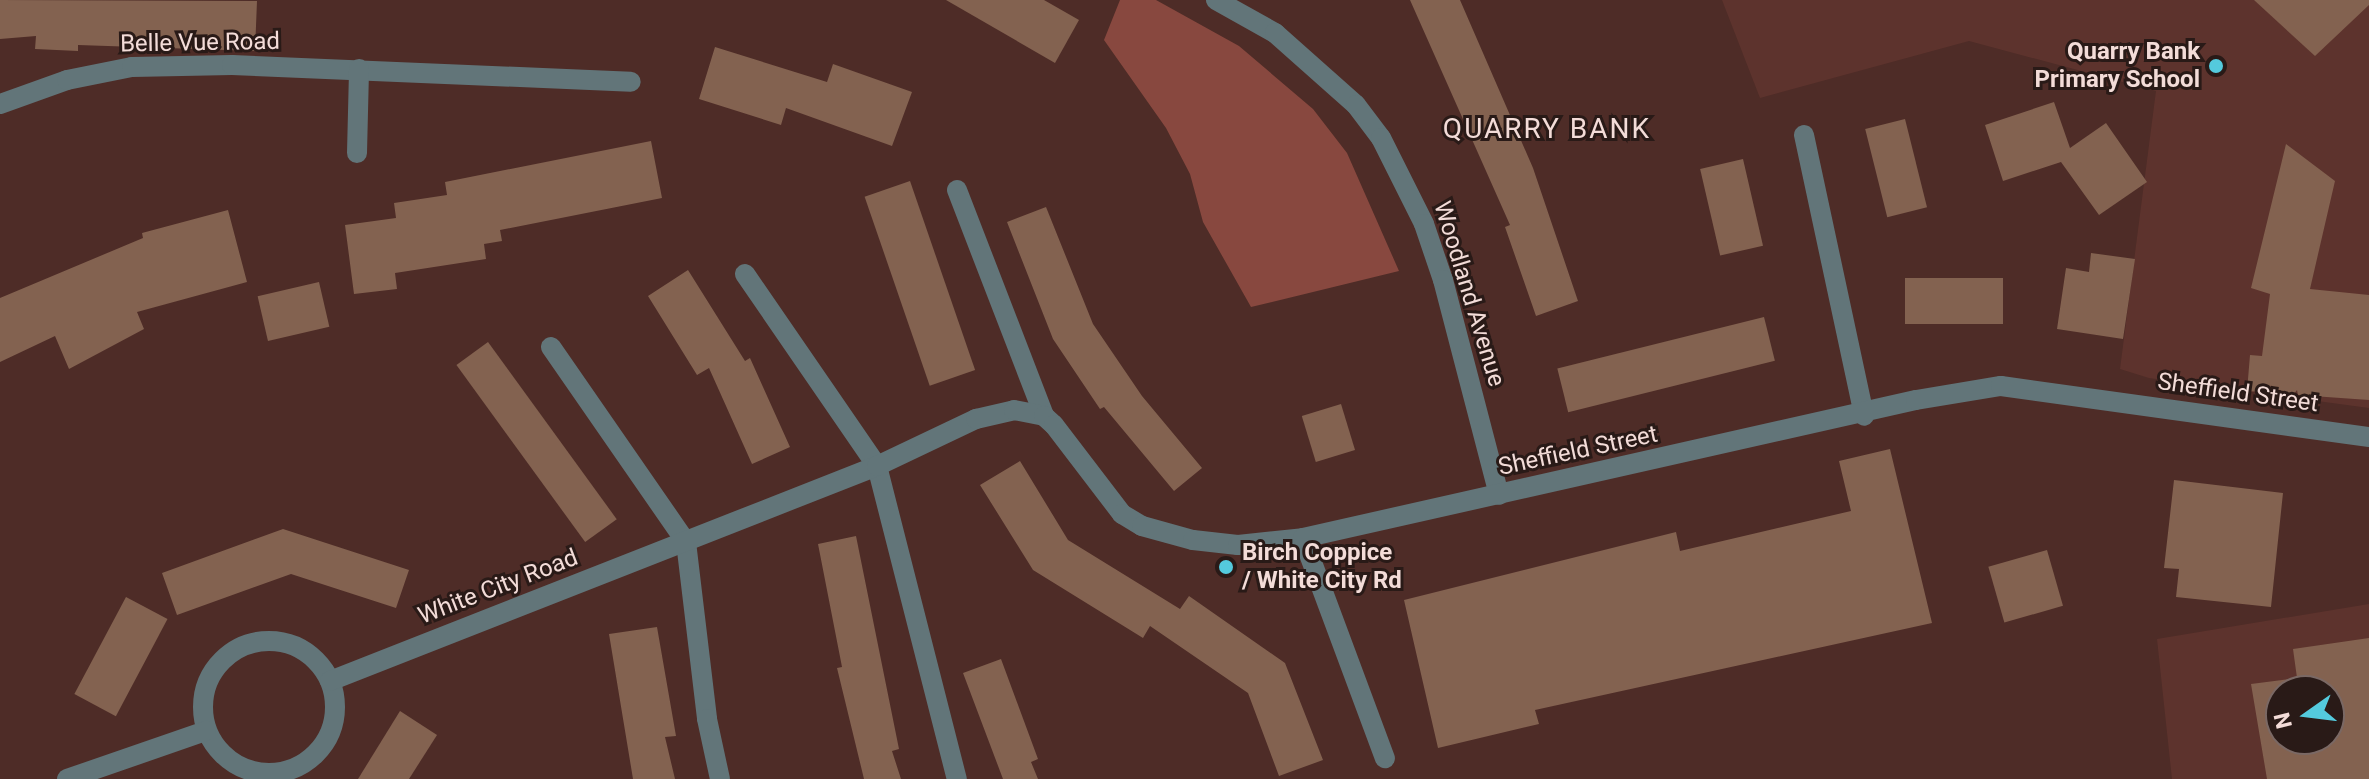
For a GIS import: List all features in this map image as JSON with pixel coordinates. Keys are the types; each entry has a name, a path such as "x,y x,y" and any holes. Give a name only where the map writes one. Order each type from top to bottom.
{"street":[{"name":"Woodland Avenue","path":"1216,0 1275,33 1356,105 1381,138 1405,180 1439,266 1499,495"},
{"name":"Belle Vue Road","path":"0,104 67,80 132,67 359,69 631,82"},
{"path":"357,153 359,69"},
{"path":"1804,135 1864,416"},
{"path":"957,190 1044,416 1122,514 1142,526 1193,540 1238,545 1303,538 1385,758"},
{"path":"745,274 877,466 957,779"},
{"path":"551,347 686,542 707,719 720,779"},
{"name":"Sheffield Street","path":"1303,538 1864,416 1916,400 2001,386 2369,437"},
{"name":"White City Road","path":"330,681 877,466 976,419 1014,410 1044,416"},
{"path":"257,641 287,643 313,657 330,681 335,707 331,732 297,774 270,774 243,769 221,754 206,731 202,702 211,674 230,652 257,641"},
{"path":"67,779 206,731"}],"shaded area":[{"path":"1120,0 1156,0 1239,46 1313,109 1347,153 1399,271 1251,307 1203,222 1190,174 1166,128 1104,40"},
{"path":"1722,0 2369,0 2369,408 2149,378 2120,369 2156,91 1969,41 1760,98"},
{"path":"2369,604 2369,779 2172,779 2157,639"}],"building":[{"path":"0,0 257,1 255,51 78,45 78,51 35,49 36,36 0,39"},
{"path":"946,0 1044,0 1079,20 1055,63"},
{"path":"1410,0 1460,0 1533,168 1578,301 1536,316 1505,227 1510,225"},
{"path":"2254,0 2369,0 2369,5 2315,56"},
{"path":"715,47 827,82 833,64 912,92 892,146 786,108 781,125 699,99"},
{"path":"2054,102 2070,148 2106,123 2147,182 2099,215 2061,162 2003,181 1985,125"},
{"path":"1905,119 1927,207 1887,217 1865,129"},
{"path":"651,141 662,198 500,230 502,241 484,244 486,259 395,273 397,289 354,294 345,225 396,218 394,203 447,195 445,182"},
{"path":"2286,144 2335,181 2310,289 2369,295 2369,400 2298,395 2297,390 2294,394 2247,391 2250,355 2262,356 2270,294 2251,288"},
{"path":"1743,159 1763,246 1720,256 1700,169"},
{"path":"910,181 975,370 930,386 865,197"},
{"path":"1046,207 1093,324 1142,396 1202,468 1174,491 1104,407 1100,409 1053,339 1007,222"},
{"path":"228,210 247,282 137,312 144,329 69,369 55,336 0,362 0,298 143,238 142,233"},
{"path":"2091,253 2135,259 2123,339 2057,329 2066,268 2089,272"},
{"path":"688,270 745,361 750,358 790,447 752,464 709,368 697,375 648,296"},
{"path":"1905,278 2003,278 2003,324 1905,324"},
{"path":"319,282 329,327 268,341 258,296"},
{"path":"1764,317 1775,361 1568,412 1557,369"},
{"path":"488,342 617,519 585,542 456,365"},
{"path":"1341,404 1355,450 1316,462 1302,416"},
{"path":"1890,449 1932,623 1535,710 1539,724 1438,748 1404,600 1676,532 1680,551 1851,511 1839,461"},
{"path":"1020,461 1068,540 1180,609 1189,596 1285,663 1323,760 1279,776 1248,693 1150,626 1143,638 1033,570 980,485"},
{"path":"2174,480 2283,493 2271,607 2176,597 2179,569 2164,568"},
{"path":"283,529 409,570 396,608 291,574 177,615 162,573"},
{"path":"856,536 899,749 892,751 901,779 864,779 837,668 842,667 818,544"},
{"path":"2047,550 2063,606 2004,623 1988,567"},
{"path":"126,597 167,619 116,716 74,694"},
{"path":"657,627 676,736 665,737 675,779 633,779 609,634"},
{"path":"2369,638 2369,779 2267,779 2251,684 2265,682 2265,755 2345,755 2345,675 2297,675 2293,649"},
{"path":"1001,659 1038,759 1031,762 1038,779 1003,779 963,673"},
{"path":"400,711 437,735 409,779 358,779"}],"place":[{"name":"Quarry Bank Primary School","path":"2216,66"},
{"name":"Birch Coppice / White City Rd","path":"1226,567"}],"district":[{"name":"QUARRY BANK","path":"1547,129"}]}
